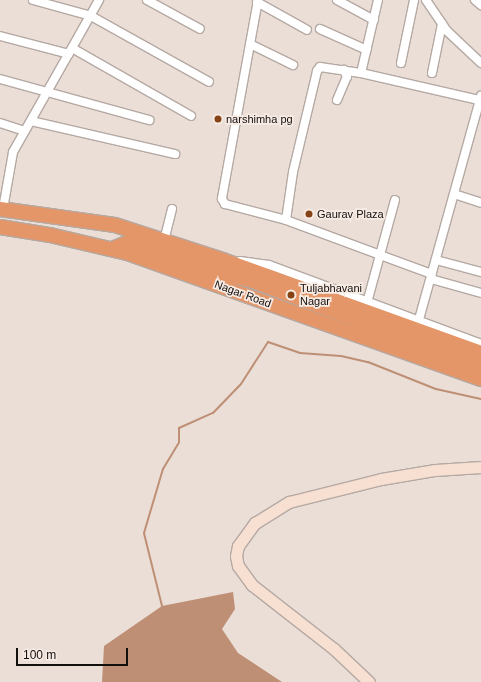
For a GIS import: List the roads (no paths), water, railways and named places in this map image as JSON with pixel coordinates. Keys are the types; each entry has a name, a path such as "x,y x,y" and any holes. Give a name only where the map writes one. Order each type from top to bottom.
{"highway":[{"path":"1,209 106,224 164,241 223,260 481,353"},
{"path":"106,224 108,248 129,242 228,275 250,280 481,368"},
{"name":"Nagar Road","path":"0,227 108,248 481,379"}],"street":[{"path":"33,0 91,16 209,82"},
{"path":"1,209 13,152 99,0"},
{"path":"147,0 200,29"},
{"path":"337,0 374,20"},
{"path":"361,73 378,0"},
{"path":"401,63 414,0"},
{"path":"426,0 442,24 481,63"},
{"path":"475,0 481,5"},
{"path":"308,30 257,1 222,199 225,204 286,220 380,255 431,276 481,293"},
{"path":"432,73 442,24"},
{"path":"320,29 367,50"},
{"path":"0,36 71,51 191,116"},
{"path":"250,44 292,65"},
{"path":"286,220 293,172 316,71 322,66 480,98 418,323"},
{"path":"337,100 348,77 344,70"},
{"path":"0,79 150,120"},
{"path":"31,121 175,154"},
{"path":"0,124 25,131"},
{"path":"454,194 481,203"},
{"path":"367,303 395,200"},
{"path":"164,241 172,209"},
{"path":"223,260 269,265 418,323 481,344"},
{"path":"436,260 481,272"},
{"path":"369,682 328,644 252,585 238,566 236,556 238,546 255,523 289,502 381,479 435,470 481,467"}],"waterway":[{"path":"162,606 144,533 163,469 179,442 179,428 213,413 241,384 268,342 300,353 341,356 368,362 436,389 481,399"}],"place":[{"name":"narshimha pg","path":"218,119"},
{"name":"Gaurav Plaza","path":"309,214"},
{"name":"Tuljabhavani Nagar","path":"291,295"}]}
